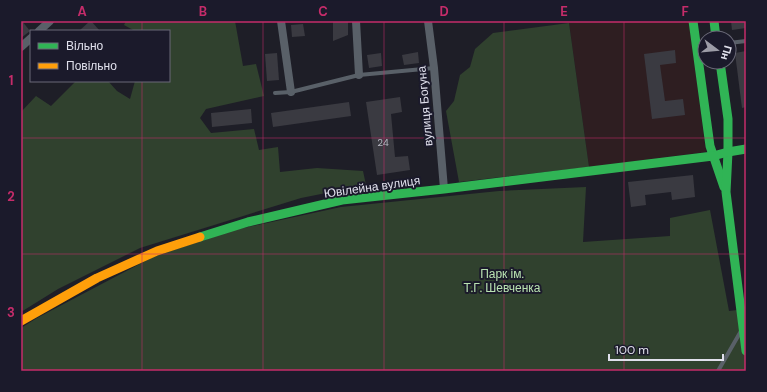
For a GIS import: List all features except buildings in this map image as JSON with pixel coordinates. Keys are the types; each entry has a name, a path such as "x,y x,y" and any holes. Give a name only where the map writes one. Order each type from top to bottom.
{"street":[{"path":"40,30 50,21"},
{"path":"281,21 291,92"},
{"path":"356,21 359,75"},
{"name":"вулиця Богуна","path":"428,21 434,68 444,189"},
{"path":"693,21 710,146 726,192"},
{"path":"21,47 30,39"},
{"path":"721,70 728,118 726,192 746,351"},
{"name":"Ювілейна вулиця","path":"21,321 97,278 157,251 248,222 342,200 621,168 713,156 746,149"}],"lane":[{"path":"275,93 291,92 359,75 434,68"},
{"path":"718,371 743,327"}],"shaded area":[{"path":"585,21 689,21 706,152 589,167 569,23"}],"green space":[{"path":"126,21 235,21 243,66 256,64 264,96 206,109 200,118 211,133 254,129 259,150 278,147 280,172 317,168 363,171 366,185 301,198 140,248 58,289 21,312 21,112 36,96 51,106 75,82 109,82 117,91 130,99 135,82 170,82 170,30 133,30 124,25"},
{"path":"569,23 589,167 459,182 446,111 454,101 460,75 470,67 475,49 493,33"},
{"name":"Парк ім. Т.Г. Шевченка","path":"586,187 583,242 670,236 670,218 710,210 729,311 746,309 746,371 21,371 21,328 37,318 153,257 234,230 341,207 499,191"}],"traffic: fast":[{"path":"693,21 710,146 724,187"},
{"path":"714,21 715,30"},
{"path":"721,70 728,119 726,192 746,351"},
{"path":"200,237 248,222 342,200 713,156 746,149"}],"traffic: slow":[{"path":"21,321 97,278 157,251 200,237"}]}
